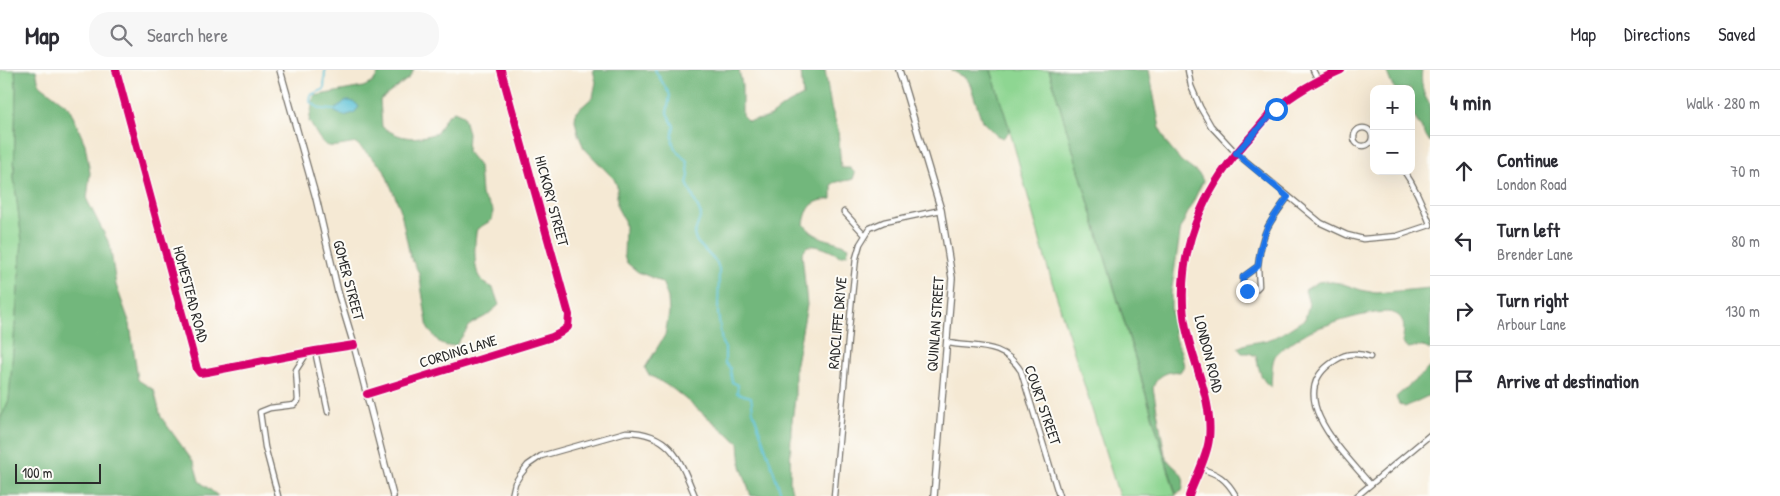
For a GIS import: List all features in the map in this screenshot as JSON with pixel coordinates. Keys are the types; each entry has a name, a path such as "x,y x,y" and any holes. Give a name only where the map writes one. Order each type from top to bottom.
{"street":[{"name":"HOMESTEAD ROAD","path":"116,70 197,369 200,373 354,345"},
{"name":"GOMER STREET","path":"280,70 316,198 338,292 354,345 393,496"},
{"name":"HICKORY STREET","path":"501,70 569,316 568,327 558,334"},
{"name":"QUINLAN STREET","path":"899,70 941,210 952,278 934,496"},
{"path":"1188,70 1191,86 1211,126 1236,153 1321,223 1356,237 1385,238 1430,225 1420,198 1407,175"},
{"path":"1313,70 1318,80"},
{"name":"LONDON ROAD","path":"1189,496 1209,440 1207,399 1192,356 1183,305 1184,263 1192,231 1220,173 1276,109 1318,80 1341,70"},
{"path":"1366,128 1372,133 1373,138 1368,144 1361,146 1355,142 1354,136 1357,129 1366,128"},
{"path":"1258,266 1243,277 1243,287 1247,291 1255,290 1259,286 1258,266 1260,247 1265,229 1288,197"},
{"path":"844,212 865,235 870,228 884,222 941,210"},
{"name":"RADCLIFFE DRIVE","path":"834,496 856,258 865,235"},
{"name":"CORDING LANE","path":"367,394 558,334"},
{"name":"COURT STREET","path":"948,343 990,347 998,350 1015,362 1021,371 1059,496"},
{"path":"315,351 328,412"},
{"path":"278,496 265,447 260,412 270,408 294,405 298,401 296,370 306,353"},
{"path":"1370,357 1355,353 1339,357 1327,366 1320,375 1314,391 1317,414 1320,421 1370,484"},
{"path":"512,496 520,475 528,465 541,456 626,432 639,432 649,435 670,448 677,457 696,496"},
{"path":"1357,496 1430,436"},
{"path":"1199,468 1223,478 1236,496"}],"green space":[{"path":"0,70 15,70 14,178 22,241 9,400 0,420"},
{"path":"15,70 36,70 39,84 69,107 85,144 90,173 87,200 110,245 116,285 130,324 138,380 154,390 161,417 194,463 199,481 218,496 0,496 0,420 9,400 22,241 14,178"},
{"path":"381,70 414,70 409,78 380,100 382,127 389,131 408,138 429,135 437,133 446,117 454,111 463,115 468,133 467,151 479,166 481,194 493,210 492,220 477,229 475,258 480,279 493,288 499,305 486,316 471,324 456,345 447,346 439,342 428,329 419,273 410,256 400,208 383,168 356,143 337,146 326,145 319,138 309,121 314,96 363,87 372,83"},
{"path":"593,70 739,70 742,85 742,115 748,121 771,116 784,106 803,96 801,70 825,70 831,107 838,129 841,168 850,168 855,173 853,179 832,184 832,199 816,202 812,205 807,212 804,224 819,237 849,247 847,254 840,256 816,246 807,246 802,253 807,305 795,368 790,483 793,496 751,496 741,466 739,443 673,389 648,374 645,368 665,335 669,313 668,298 663,284 638,272 627,263 624,256 624,220 617,207 617,186 614,179 584,148 578,134 575,120 576,112 593,97 596,82"},
{"path":"951,70 991,70 1010,131 1003,138 996,135 982,121 970,84 966,78"},
{"path":"991,70 1049,70 1176,496 1119,496 1048,269"},
{"path":"1049,70 1149,70 1160,128 1166,143 1181,161 1200,175 1203,181 1181,227 1171,293 1175,338 1184,366 1180,372 1167,373 1160,377 1153,388 1165,455 1183,479 1182,491 1176,494"},
{"path":"1386,70 1422,70 1423,88 1430,104 1430,142 1415,118 1415,85 1392,85"},
{"path":"1325,281 1376,293 1430,288 1430,350 1422,346 1408,348 1402,343 1404,325 1401,318 1397,315 1386,312 1364,315 1310,331 1291,342 1275,356 1272,367 1271,387 1262,377 1256,356 1242,353 1238,348 1246,344 1273,338 1305,319 1309,304 1305,290 1318,282"},
{"path":"1430,367 1430,395 1405,407 1399,404 1396,397"}],"water":[{"path":"345,101 353,102 359,107 354,113 344,116 335,112"}],"waterway":[{"path":"325,70 324,89 311,95 310,102 321,109 335,110"},
{"path":"655,70 670,95 667,113 674,126 672,137 674,146 678,153 687,161 689,176 687,183 701,215 694,235 697,242 717,263 719,269 718,313 722,343 725,348 725,363 730,368 732,382 738,385 737,393 751,397 753,411 782,496"}],"cycle path":[{"path":"116,70 197,369 200,373 354,345"},
{"path":"367,394 552,337 568,327 569,315 501,70"},
{"path":"1189,496 1206,453 1209,439 1207,406 1189,339 1183,305 1183,280 1186,256 1192,234 1210,192 1237,153 1267,118 1283,103 1299,92 1341,70"}],"route":[{"path":"1247,291 1243,287 1243,277 1258,266 1260,247 1265,229 1288,197 1236,153 1276,109"}]}
